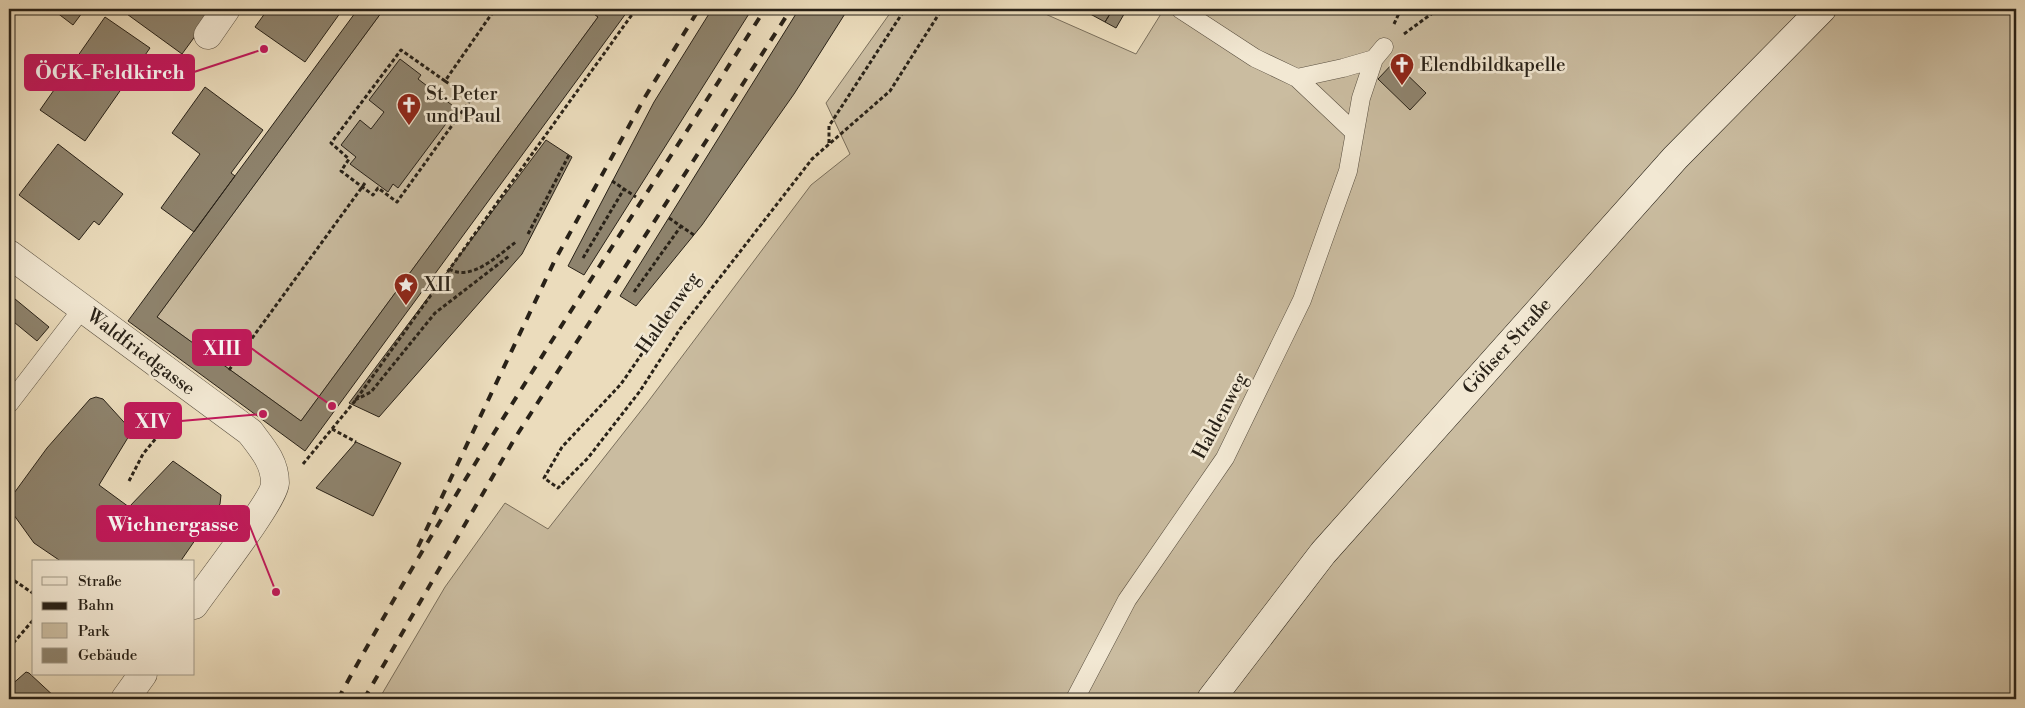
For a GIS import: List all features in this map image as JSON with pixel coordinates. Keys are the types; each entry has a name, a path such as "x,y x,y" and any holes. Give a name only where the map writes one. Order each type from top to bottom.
{"main road":[{"path":"208,35 226,9"},
{"name":"Göfiser Straße","path":"1211,699 1323,553 1675,158 1822,9"},
{"name":"Waldfriedgasse","path":"9,254 250,432 271,459 276,484"},
{"path":"195,604 265,506 276,484"},
{"path":"125,699 142,676"}],"lane":[{"path":"1180,9 1255,58 1297,78 1354,131"},
{"path":"1297,78 1343,68 1379,53"},
{"name":"Haldenweg","path":"1075,699 1127,600 1225,458 1302,300 1348,171 1361,98 1379,53"},
{"path":"9,404 82,308"}],"path":[{"path":"445,81 495,9"},
{"path":"276,484 300,468 355,400 636,9"},
{"path":"830,144 828,126 905,9"},
{"name":"Haldenweg","path":"657,332 621,384 562,447 544,478 558,488 588,458 640,391 680,329 812,159 890,91 942,9"},
{"path":"1379,53 1438,9"},
{"path":"401,50 471,99 397,202 378,188 373,195 362,187 341,171 349,159 331,143 401,50"},
{"path":"528,234 569,155"},
{"path":"612,181 636,197"},
{"path":"229,370 366,183"},
{"path":"583,258 624,189"},
{"path":"669,218 694,235"},
{"path":"634,292 682,226"},
{"path":"449,269 457,273 474,271 516,242"},
{"path":"355,400 371,392 435,313 509,256"},
{"path":"129,481 144,454 194,392"},
{"path":"332,429 356,442"},
{"path":"9,577 32,593"},
{"path":"9,648 32,621"}],"green space":[{"path":"384,9 587,9 598,17 301,421 157,317"},
{"path":"893,9 1034,9 1136,54 1164,9 2016,9 2016,699 379,699 445,587 505,503 548,529 647,403 811,185 850,154 826,103"}],"building":[{"path":"52,9 85,9 73,25"},
{"path":"120,9 215,9 182,54"},
{"path":"268,9 343,9 305,62 255,27"},
{"path":"358,9 384,9 157,317 301,421 598,17 587,9 622,9 627,12 305,451 128,321"},
{"path":"712,9 752,9 584,275 568,266 654,102"},
{"path":"799,9 848,9 794,94 702,225 636,306 620,296"},
{"path":"1081,9 1113,9 1105,22"},
{"path":"1113,9 1127,9 1116,28 1105,22"},
{"path":"105,17 150,48 85,141 40,110"},
{"name":"St. Peter und Paul","path":"400,59 421,75 418,79 457,109 398,188 393,184 388,192 350,164 356,157 341,145 360,120 371,129 384,112 369,100"},
{"name":"Elendbildkapelle","path":"1394,62 1426,93 1410,110 1378,79"},
{"path":"205,87 263,130 231,173 235,176 194,232 161,208 200,154 172,133"},
{"path":"546,140 572,157 522,254 379,417 349,403"},
{"path":"58,144 123,194 99,225 94,221 79,240 19,195"},
{"path":"9,294 49,327 37,341 9,318"},
{"path":"96,397 103,399 132,431 99,485 129,507 173,461 221,495 220,504 181,560 59,560 34,543 11,511 9,500 47,448 90,399"},
{"path":"356,442 401,463 373,516 316,488"},
{"path":"26,672 57,699 9,699 9,687"}],"railway":[{"path":"418,547 555,260 645,97 699,9"},
{"path":"338,699 388,610 492,436 765,9"},
{"path":"364,699 515,438 791,9"}],"place":[{"name":"ÖGK-Feldkirch","path":"264,49"},
{"name":"Elendbildkapelle","path":"1402,86"},
{"name":"St. Peter und Paul","path":"409,126"},
{"name":"XII","path":"406,306"},
{"name":"XIII","path":"332,406"},
{"name":"XIV","path":"263,414"},
{"name":"Wichnergasse","path":"276,592"}]}
